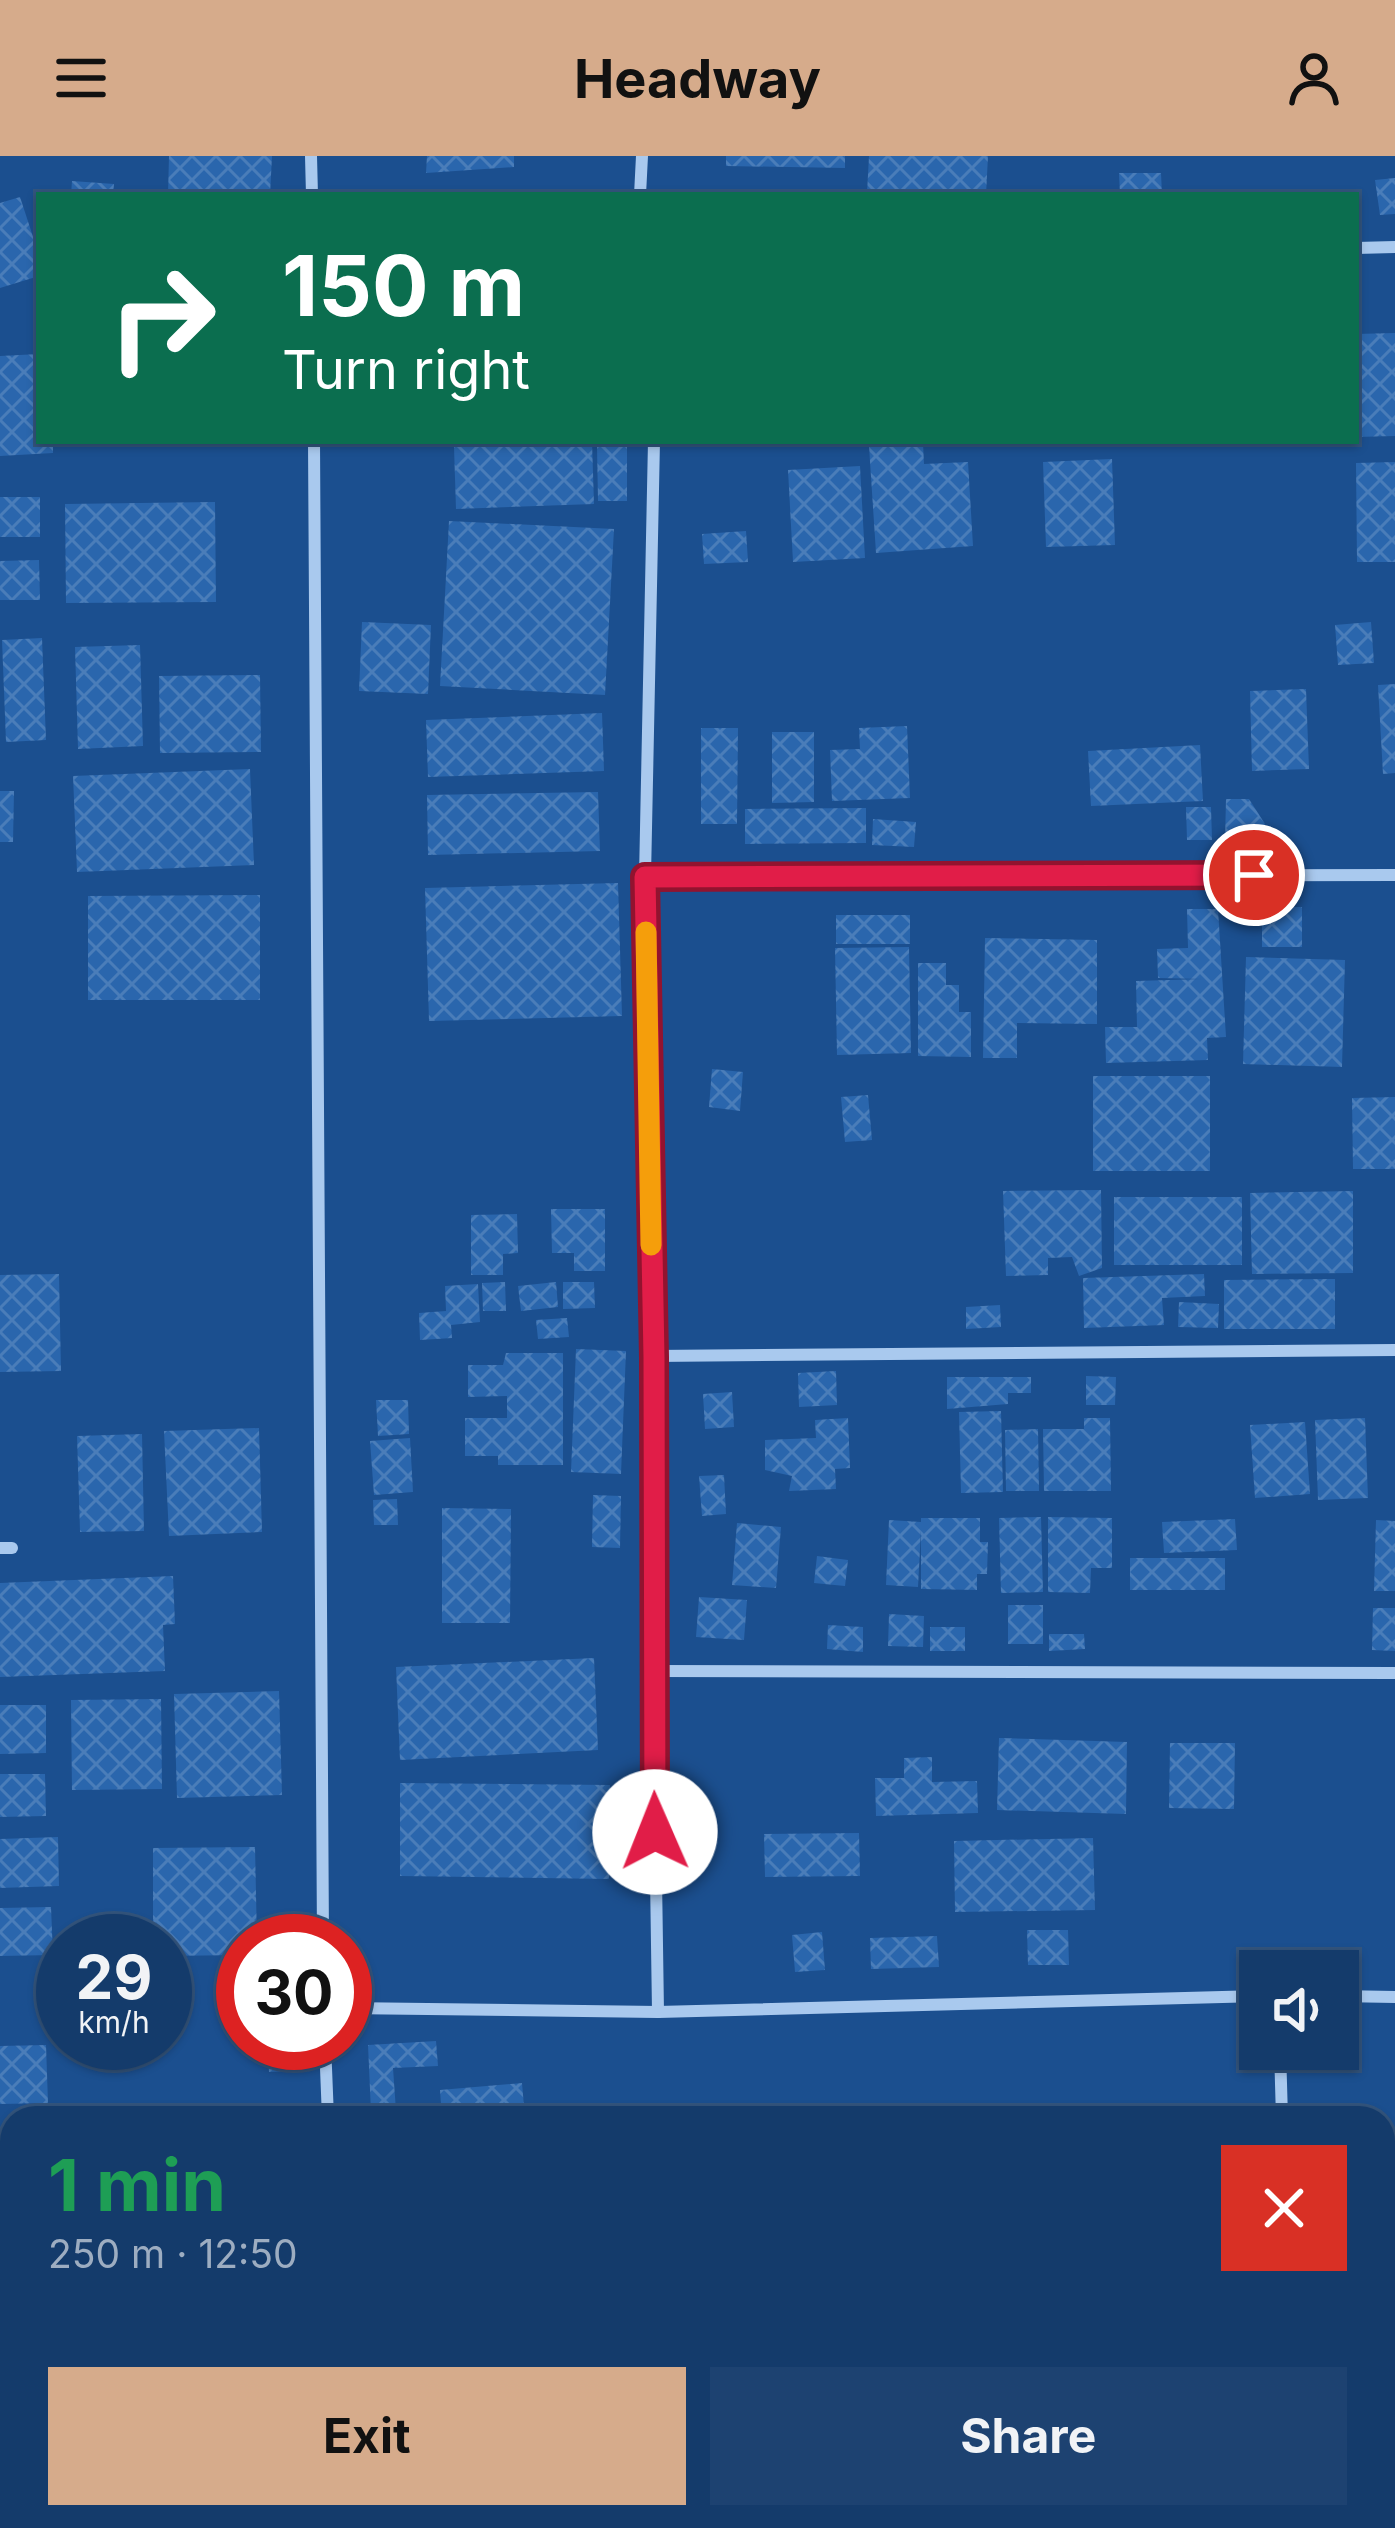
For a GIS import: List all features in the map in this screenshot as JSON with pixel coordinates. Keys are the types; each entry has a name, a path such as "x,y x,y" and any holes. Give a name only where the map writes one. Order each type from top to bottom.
{"street":[{"path":"311,156 312,192"},
{"path":"640,192 642,156"},
{"path":"1359,248 1395,248"},
{"path":"314,444 323,1914"},
{"path":"654,444 645,877 658,2012"},
{"path":"645,877 1395,875"},
{"path":"653,1356 1395,1350"},
{"path":"654,1671 1395,1673"},
{"path":"1359,1996 1395,1996"},
{"path":"372,2008 658,2012 1239,1997"},
{"path":"326,2070 328,2106"},
{"path":"1281,2070 1282,2106"}],"building":[{"path":"169,156 272,156 270,192 168,192"},
{"path":"427,156 514,156 514,167 426,173"},
{"path":"726,156 845,156 845,168 726,166"},
{"path":"869,156 988,156 986,192 867,192"},
{"path":"1119,173 1161,173 1162,192 1120,192"},
{"path":"1395,178 1395,214 1380,215 1375,180"},
{"path":"72,181 114,184 113,192 71,192"},
{"path":"20,197 36,246 36,277 0,288 0,203"},
{"path":"1395,333 1395,436 1359,437 1359,334"},
{"path":"36,354 36,444 53,444 53,453 0,456 0,356"},
{"path":"592,444 594,504 456,509 454,447"},
{"path":"923,444 924,464 968,462 973,546 876,553 869,446"},
{"path":"597,446 627,446 627,501 598,501"},
{"path":"1112,459 1115,545 1046,547 1043,462"},
{"path":"1395,462 1395,562 1357,562 1356,463"},
{"path":"860,466 865,558 793,562 788,470"},
{"path":"0,497 40,497 40,537 0,537"},
{"path":"215,502 216,602 66,603 65,504"},
{"path":"449,521 614,529 605,695 440,686"},
{"path":"746,531 748,562 704,564 702,534"},
{"path":"39,560 40,600 0,600 0,561"},
{"path":"362,622 431,625 428,694 359,691"},
{"path":"1371,622 1374,663 1338,665 1335,625"},
{"path":"42,638 46,740 6,742 2,640"},
{"path":"140,645 143,746 78,749 75,647"},
{"path":"260,675 261,752 160,753 159,676"},
{"path":"1395,684 1395,773 1383,774 1378,685"},
{"path":"1306,689 1309,769 1252,771 1250,691"},
{"path":"602,713 604,771 428,777 426,720"},
{"path":"907,726 910,798 832,801 830,750 860,749 859,728"},
{"path":"701,728 738,728 737,824 701,824"},
{"path":"772,732 814,732 814,802 772,803"},
{"path":"1200,745 1203,801 1091,806 1088,751"},
{"path":"250,769 254,865 77,872 73,776"},
{"path":"0,791 14,791 13,842 0,842"},
{"path":"598,792 600,851 428,855 427,795"},
{"path":"1226,799 1249,799 1265,824 1265,840 1225,840"},
{"path":"1186,807 1211,807 1212,840 1187,840"},
{"path":"866,808 866,843 745,844 745,809"},
{"path":"873,819 916,822 914,847 872,845"},
{"path":"618,883 622,1016 429,1021 425,888"},
{"path":"260,895 260,1000 88,1000 88,896"},
{"path":"1262,907 1302,907 1302,947 1262,947"},
{"path":"1187,909 1218,909 1226,1037 1207,1038 1208,1060 1106,1063 1105,1027 1137,1027 1136,981 1202,979 1158,978 1157,949 1188,948"},
{"path":"836,915 910,915 910,944 836,944"},
{"path":"985,938 1097,940 1097,1024 1017,1023 1017,1058 983,1058"},
{"path":"909,947 911,1053 837,1055 835,948"},
{"path":"1246,957 1345,960 1342,1067 1243,1064"},
{"path":"918,963 946,963 946,985 959,985 959,1012 971,1012 971,1057 918,1056"},
{"path":"712,1069 743,1072 740,1111 709,1107"},
{"path":"1093,1076 1210,1076 1210,1171 1093,1171"},
{"path":"868,1095 872,1140 845,1142 841,1097"},
{"path":"1395,1097 1395,1169 1353,1169 1352,1098"},
{"path":"1101,1190 1102,1268 1079,1276 1072,1257 1048,1258 1048,1275 1006,1276 1003,1191"},
{"path":"1353,1191 1353,1273 1252,1274 1250,1193"},
{"path":"1114,1197 1242,1197 1242,1265 1114,1265"},
{"path":"551,1209 605,1209 605,1271 574,1271 574,1253 552,1253"},
{"path":"517,1214 518,1253 503,1254 503,1275 471,1275 471,1215"},
{"path":"59,1274 61,1371 0,1372 0,1275"},
{"path":"1204,1274 1205,1296 1162,1298 1164,1325 1084,1328 1083,1278"},
{"path":"1335,1279 1335,1329 1224,1329 1224,1280"},
{"path":"505,1282 506,1311 483,1311 482,1283"},
{"path":"556,1282 558,1307 521,1311 518,1286"},
{"path":"563,1282 594,1282 595,1308 563,1309"},
{"path":"478,1284 480,1322 451,1325 452,1338 420,1340 419,1313 446,1311 445,1286"},
{"path":"1179,1302 1219,1304 1218,1328 1178,1327"},
{"path":"1000,1305 1001,1327 966,1329 966,1307"},
{"path":"567,1318 569,1337 538,1339 536,1320"},
{"path":"576,1349 626,1351 621,1474 571,1472"},
{"path":"506,1353 563,1353 563,1465 498,1465 498,1456 465,1456 465,1418 507,1418 507,1396 468,1397 468,1365 503,1365"},
{"path":"836,1371 837,1405 799,1407 798,1373"},
{"path":"1086,1376 1116,1377 1115,1405 1086,1405"},
{"path":"947,1377 1031,1377 1031,1393 1008,1393 1008,1404 947,1409"},
{"path":"732,1392 734,1427 705,1429 703,1394"},
{"path":"376,1400 408,1400 409,1434 378,1436"},
{"path":"1001,1411 1003,1492 961,1493 959,1412"},
{"path":"848,1418 850,1468 835,1469 836,1489 789,1491 792,1476 765,1470 765,1440 816,1438 815,1420"},
{"path":"1084,1418 1110,1418 1111,1491 1044,1491 1043,1429 1084,1429"},
{"path":"1365,1418 1368,1498 1318,1500 1315,1420"},
{"path":"1305,1422 1310,1494 1255,1498 1250,1425"},
{"path":"259,1428 262,1532 169,1536 164,1431"},
{"path":"1038,1429 1039,1491 1006,1491 1005,1430"},
{"path":"142,1434 144,1531 80,1532 77,1436"},
{"path":"410,1438 413,1492 374,1495 370,1441"},
{"path":"724,1475 726,1514 702,1516 699,1476"},
{"path":"593,1495 621,1496 620,1548 592,1547"},
{"path":"397,1499 398,1525 374,1525 373,1500"},
{"path":"442,1508 511,1509 510,1623 442,1623"},
{"path":"1041,1517 1043,1592 1001,1593 999,1518"},
{"path":"1048,1517 1112,1518 1112,1568 1091,1568 1090,1593 1048,1592"},
{"path":"921,1518 980,1518 980,1542 988,1542 987,1574 977,1574 977,1590 921,1589 921,1530 918,1587 886,1585 889,1520 921,1522"},
{"path":"1235,1519 1237,1550 1164,1553 1162,1522"},
{"path":"1376,1520 1395,1521 1395,1591 1374,1591"},
{"path":"737,1523 781,1527 776,1588 732,1585"},
{"path":"817,1556 848,1560 845,1586 814,1583"},
{"path":"1130,1558 1225,1558 1225,1590 1130,1590"},
{"path":"173,1576 175,1624 163,1625 165,1671 0,1677 0,1583"},
{"path":"699,1597 747,1600 744,1640 696,1637"},
{"path":"1008,1605 1043,1605 1043,1644 1008,1644"},
{"path":"1373,1608 1395,1608 1395,1651 1372,1650"},
{"path":"889,1614 924,1616 923,1647 888,1646"},
{"path":"828,1625 863,1627 863,1652 827,1649"},
{"path":"930,1627 965,1627 965,1651 930,1651"},
{"path":"1049,1634 1084,1634 1085,1649 1049,1651"},
{"path":"594,1658 598,1750 400,1760 396,1667"},
{"path":"279,1691 282,1795 177,1798 174,1694"},
{"path":"161,1699 162,1789 72,1790 71,1700"},
{"path":"0,1705 46,1705 46,1753 0,1754"},
{"path":"999,1738 1127,1742 1126,1814 997,1810"},
{"path":"1170,1743 1235,1743 1234,1809 1169,1808"},
{"path":"932,1757 932,1782 977,1781 978,1813 876,1816 875,1778 904,1778 904,1758"},
{"path":"0,1774 45,1774 46,1816 0,1817"},
{"path":"400,1783 610,1785 609,1879 400,1876"},
{"path":"859,1833 860,1876 765,1877 764,1834"},
{"path":"58,1837 59,1886 0,1888 0,1839"},
{"path":"1093,1838 1095,1910 955,1912 954,1841"},
{"path":"255,1847 256,1914 216,1914 216,1955 192,1956 192,1914 153,1914 153,1848"},
{"path":"51,1907 51,1914 36,1914 36,1955 0,1956 0,1908"},
{"path":"1027,1930 1068,1930 1069,1965 1028,1965"},
{"path":"822,1932 825,1970 795,1972 792,1935"},
{"path":"937,1936 939,1967 871,1969 870,1938"},
{"path":"436,2041 438,2066 393,2068 396,2106 371,2106 372,2045"},
{"path":"36,2045 36,2070 47,2070 48,2103 0,2104 0,2046"},
{"path":"522,2083 524,2106 441,2106 440,2090"}],"slow traffic":[{"path":"646,932 651,1245"}],"route":[{"path":"655,1832 654,1357 645,877 1254,875"}]}
